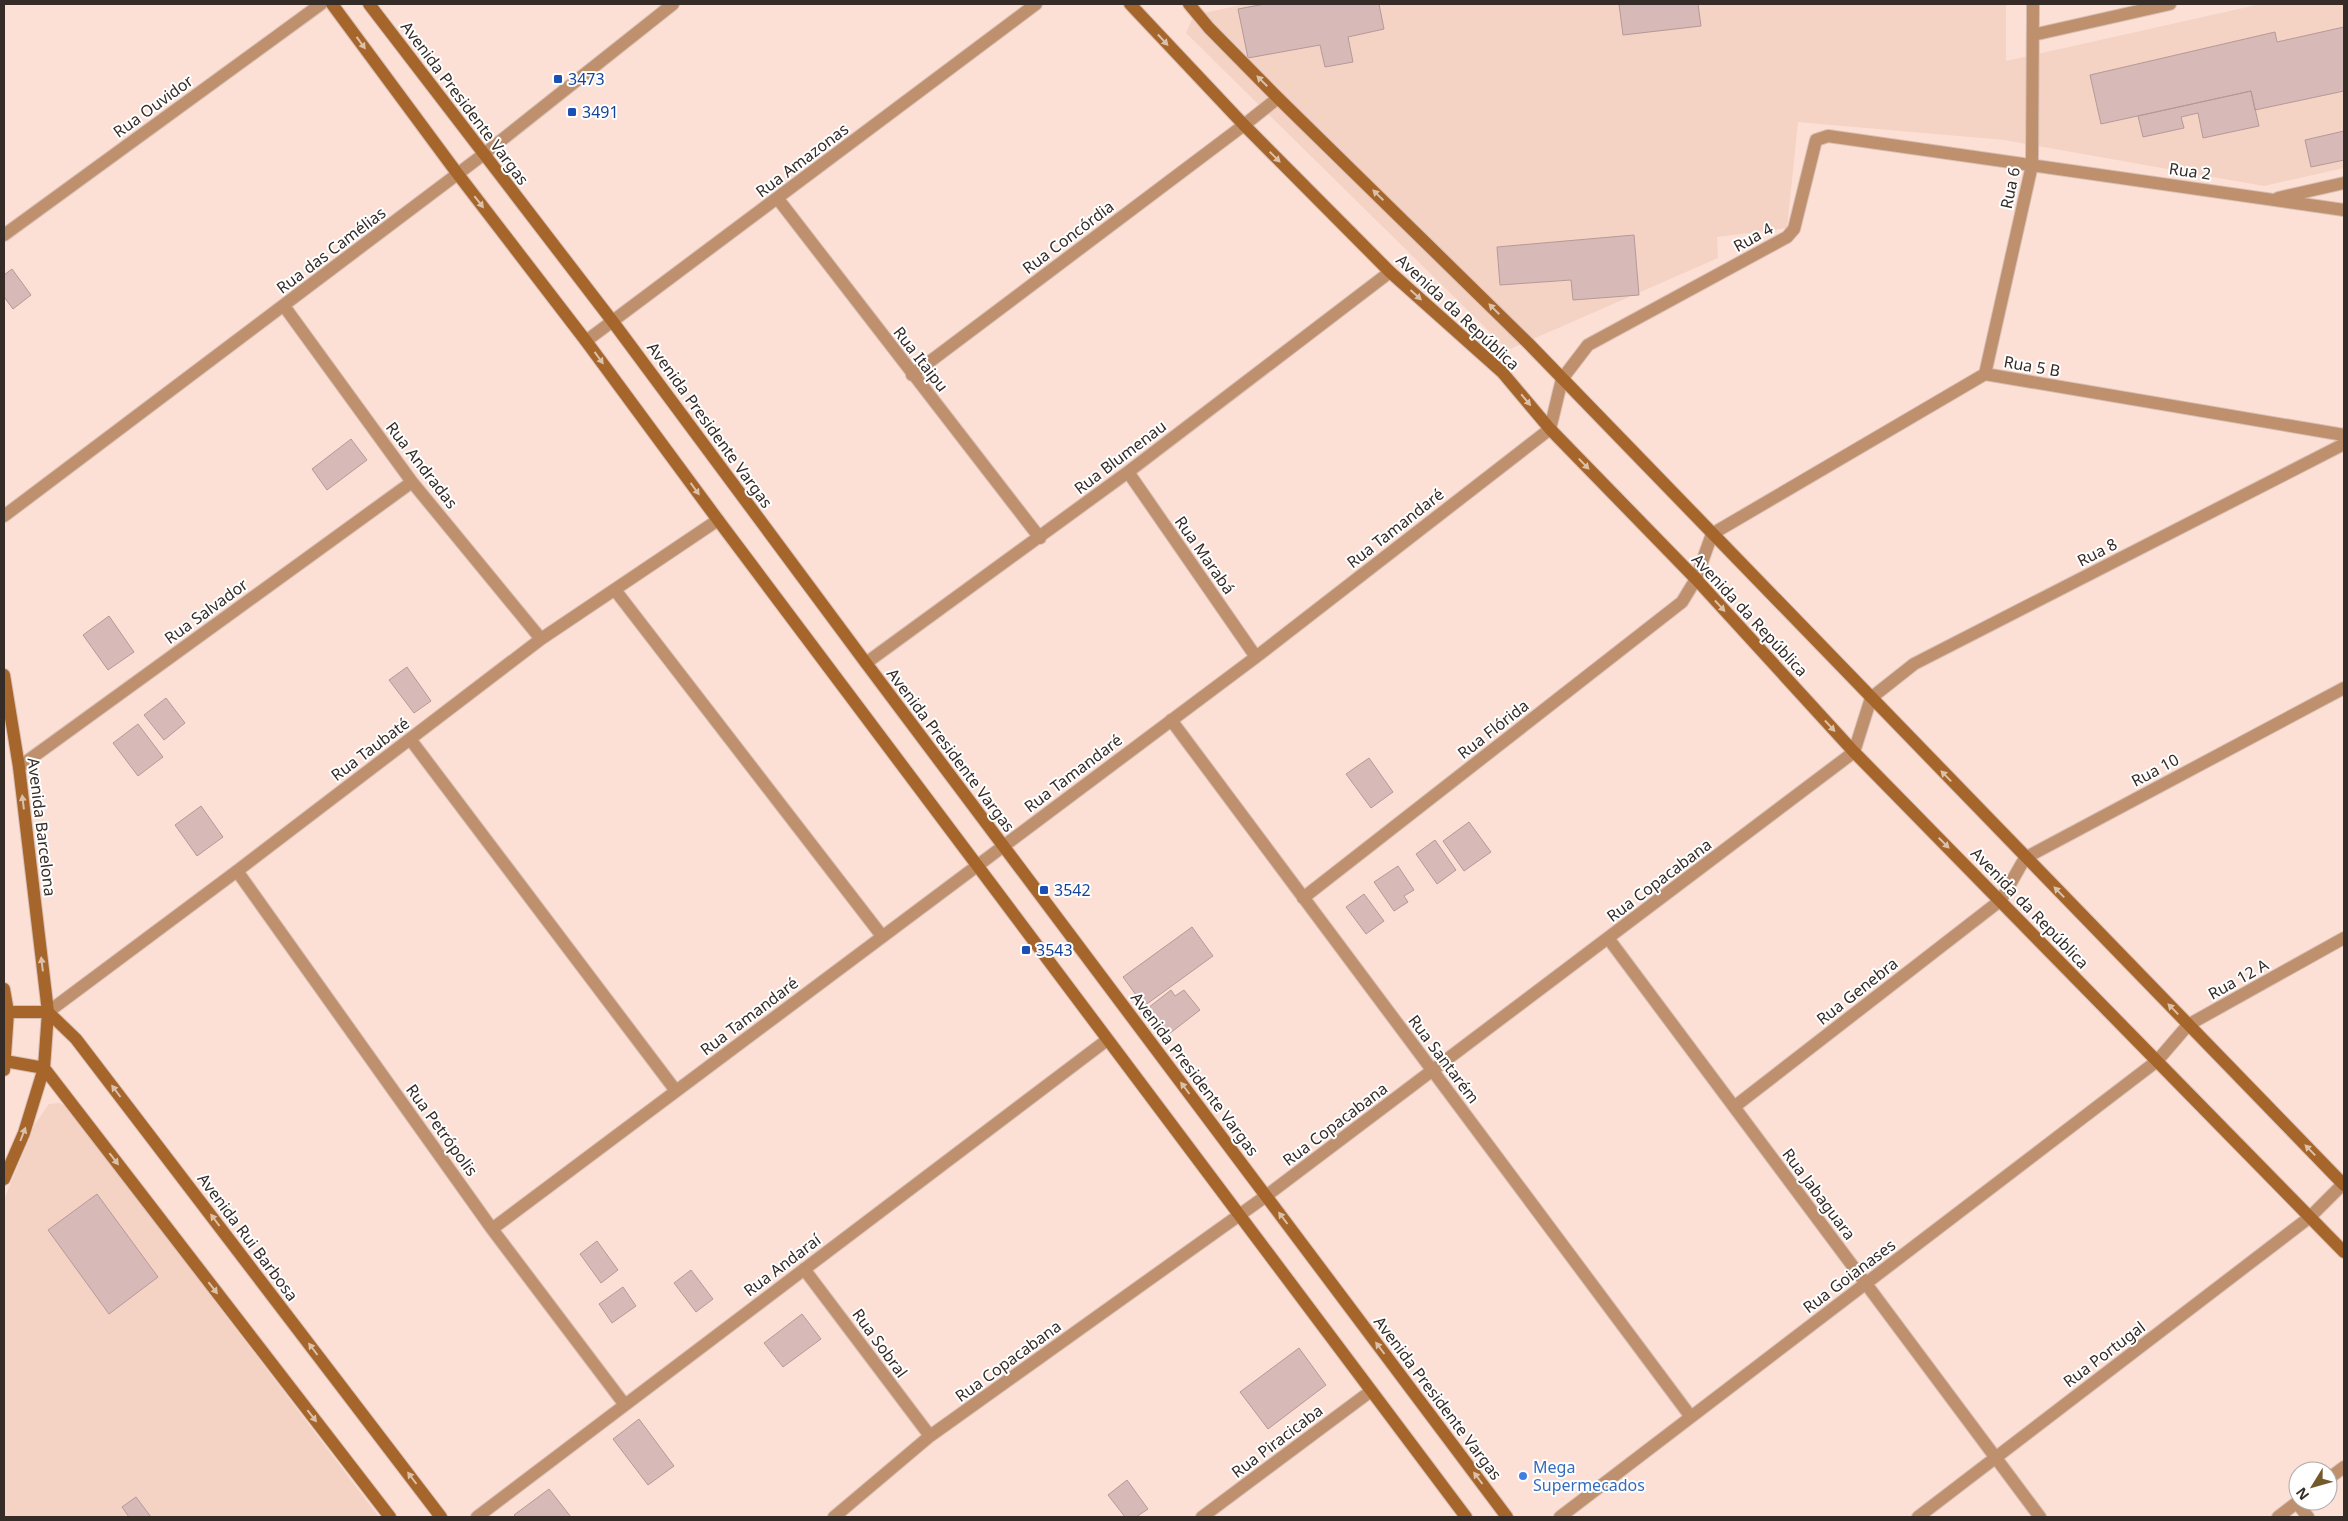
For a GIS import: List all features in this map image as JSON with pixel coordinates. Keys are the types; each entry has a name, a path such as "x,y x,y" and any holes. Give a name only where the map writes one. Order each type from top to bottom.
{"street":[{"name":"Rua Ouvidor","path":"4,235 321,4"},
{"path":"332,4 1466,1517"},
{"name":"Avenida Presidente Vargas","path":"369,4 614,322 866,663 1507,1517"},
{"name":"Rua das Camélias","path":"4,516 484,154 673,4"},
{"name":"Rua Amazonas","path":"586,341 614,322 1036,4"},
{"name":"Avenida da República","path":"1130,4 1244,125 1390,272 1502,372 1550,429 1696,580 1854,752 2344,1252"},
{"name":"Avenida da República","path":"1189,4 1209,28 1278,98 1562,378 2025,858 2344,1184"},
{"name":"Rua 6","path":"1985,374 2032,165 2033,4"},
{"path":"2033,35 2170,4"},
{"name":"Rua Concórdia","path":"912,375 1278,98"},
{"name":"Rua 4","path":"1550,429 1562,378 1588,345 1786,237 1794,229 1816,140 1828,136 2032,165"},
{"name":"Rua 2","path":"2032,165 2344,210"},
{"path":"2270,199 2344,183"},
{"name":"Rua Itaipu","path":"778,199 912,375 1040,538"},
{"name":"Rua Blumenau","path":"866,663 1040,538 1390,272"},
{"name":"Rua Andradas","path":"284,306 412,482 541,639"},
{"name":"Rua 5 B","path":"1712,534 1985,374 2344,435"},
{"name":"Rua Tamandaré","path":"492,1229 1256,657 1550,429"},
{"name":"Rua 8","path":"1870,698 1914,664 2344,444"},
{"name":"Rua Marabá","path":"1128,472 1256,657"},
{"name":"Rua Salvador","path":"19,766 412,482"},
{"name":"Rua Taubaté","path":"48,1012 237,872 541,639 718,520"},
{"path":"1696,580 1712,534"},
{"name":"Rua Flórida","path":"1304,898 1682,602 1696,580"},
{"path":"614,590 882,936"},
{"name":"Avenida Barcelona","path":"4,676 19,766 48,1012 44,1068 24,1133 4,1179"},
{"name":"Rua 10","path":"2025,858 2344,688"},
{"path":"1854,752 1870,698"},
{"name":"Rua Santarém","path":"1171,720 1691,1417"},
{"path":"410,739 676,1091"},
{"name":"Rua Copacabana","path":"834,1517 930,1436 1239,1216 1854,752"},
{"path":"2000,900 2025,858"},
{"name":"Rua Petrópolis","path":"237,872 492,1229 625,1405"},
{"name":"Rua Genebra","path":"1734,1107 2000,900"},
{"name":"Rua Jabaguara","path":"1608,938 2040,1517"},
{"name":"Rua 12 A","path":"2157,1061 2188,1025 2344,938"},
{"path":"4,989 8,1012 5,1066 44,1068 390,1517"},
{"path":"8,1012 48,1012"},
{"name":"Avenida Rui Barbosa","path":"48,1012 76,1039 441,1517"},
{"name":"Rua Andaraí","path":"477,1517 1107,1040"},
{"name":"Rua Goianases","path":"1560,1517 2157,1061"},
{"name":"Rua Portugal","path":"1918,1517 2310,1217 2344,1184"},
{"name":"Rua Sobral","path":"804,1269 930,1436"},
{"name":"Rua Piracicaba","path":"1202,1517 1371,1391"}],"shaded area":[{"path":"1246,4 2006,4 2006,61 2261,4 2344,4 2344,168 2264,186 2004,140 1798,122 1787,228 1717,237 1718,258 1508,350 1186,33 1194,15"},
{"path":"60,1103 68,1108 379,1517 4,1517 4,1200 35,1124 49,1104"}],"building":[{"path":"1265,4 1379,4 1384,29 1348,37 1353,62 1325,67 1320,45 1248,58 1238,9"},
{"path":"1619,4 1698,4 1701,26 1623,35"},
{"path":"2344,27 2344,91 2255,110 2251,91 2101,124 2090,75 2275,32 2277,42"},
{"path":"2251,91 2259,126 2203,138 2198,113 2181,117 2184,128 2143,137 2138,116"},
{"path":"2344,131 2344,160 2311,167 2305,140"},
{"path":"1634,235 1639,295 1573,300 1571,280 1500,285 1497,247"},
{"path":"12,269 31,295 13,309 4,297 4,275"},
{"path":"351,439 367,460 327,490 312,469"},
{"path":"109,616 134,652 108,670 83,635"},
{"path":"407,667 431,701 414,713 389,680"},
{"path":"166,698 185,723 164,740 144,715"},
{"path":"138,724 163,757 138,776 113,743"},
{"path":"1369,758 1393,792 1371,808 1346,774"},
{"path":"201,806 223,837 197,856 175,825"},
{"path":"1469,822 1491,852 1464,871 1443,841"},
{"path":"1435,840 1456,870 1437,884 1416,854"},
{"path":"1398,866 1414,890 1404,896 1408,902 1394,911 1374,882"},
{"path":"1364,894 1384,921 1366,934 1346,907"},
{"path":"1192,927 1213,956 1144,1006 1123,977"},
{"path":"1171,990 1175,996 1184,990 1200,1010 1169,1034 1148,1008"},
{"path":"97,1194 158,1277 109,1314 48,1230"},
{"path":"597,1241 618,1270 601,1283 580,1254"},
{"path":"691,1270 713,1299 696,1312 674,1283"},
{"path":"623,1287 636,1306 612,1323 599,1304"},
{"path":"802,1314 821,1339 783,1367 764,1343"},
{"path":"1299,1348 1326,1385 1268,1429 1240,1392"},
{"path":"639,1419 674,1466 648,1485 613,1439"},
{"path":"1127,1480 1148,1509 1136,1517 1125,1517 1108,1495"},
{"path":"549,1489 571,1517 516,1517 514,1515"},
{"path":"136,1497 151,1517 129,1517 122,1507"}],"place":[{"name":"3473","path":"558,79"},
{"name":"3491","path":"572,112"},
{"name":"3542","path":"1044,890"},
{"name":"3543","path":"1026,950"},
{"name":"Mega Supermecados","path":"1523,1476"}]}
